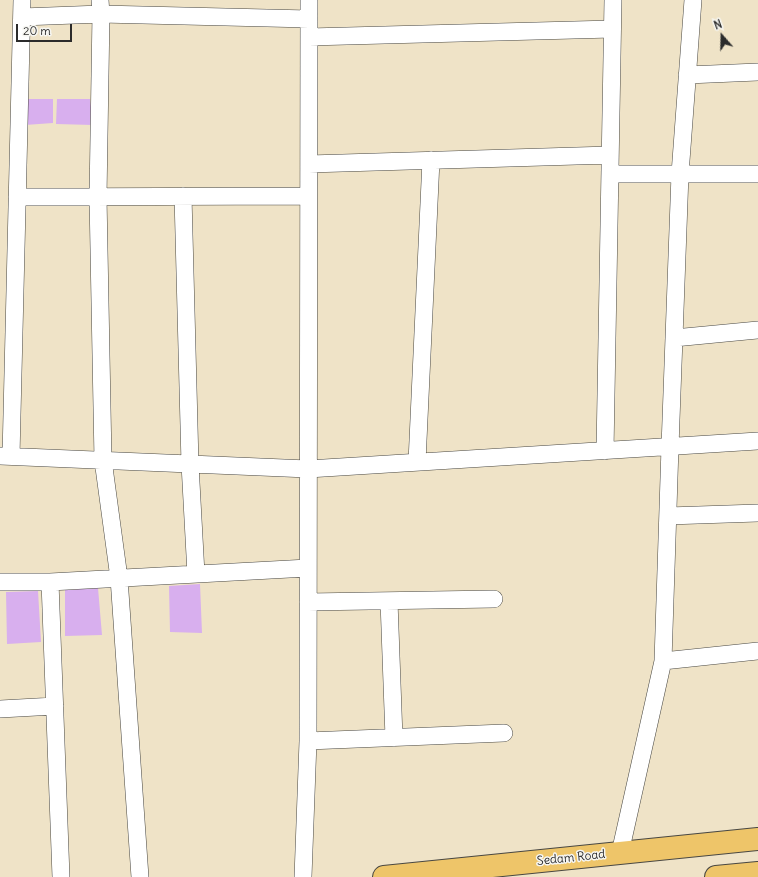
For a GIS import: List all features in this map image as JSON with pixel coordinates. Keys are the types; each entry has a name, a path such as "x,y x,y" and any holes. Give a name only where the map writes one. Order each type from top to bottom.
{"main road":[{"name":"Sedam Road","path":"384,877 758,839"},
{"path":"716,877 758,873"}],"street":[{"path":"22,0 17,198 7,327 5,456 308,469 758,441"},
{"path":"302,877 308,741 309,0"},
{"path":"605,451 613,0"},
{"path":"620,853 663,661 680,174 693,0"},
{"path":"22,18 100,7 309,19"},
{"path":"100,7 98,197 103,460 119,578 140,877"},
{"path":"309,37 612,29"},
{"path":"687,75 758,72"},
{"path":"309,164 610,155"},
{"path":"417,462 431,160"},
{"path":"610,174 758,174"},
{"path":"183,196 190,464 196,574"},
{"path":"17,198 308,196"},
{"path":"674,338 758,330"},
{"path":"668,516 758,513"},
{"path":"0,582 50,582 308,568"},
{"path":"50,582 61,877"},
{"path":"308,602 494,599"},
{"path":"389,600 394,738"},
{"path":"663,661 758,651"},
{"path":"0,709 55,706"},
{"path":"308,741 504,733"}],"building":[{"path":"25,99 53,99 53,123 25,125"},
{"path":"57,99 90,99 93,125 56,124"},
{"path":"200,584 202,633 170,632 169,586"},
{"path":"98,588 102,635 65,636 65,590"},
{"path":"38,591 41,642 7,644 6,592"}]}
